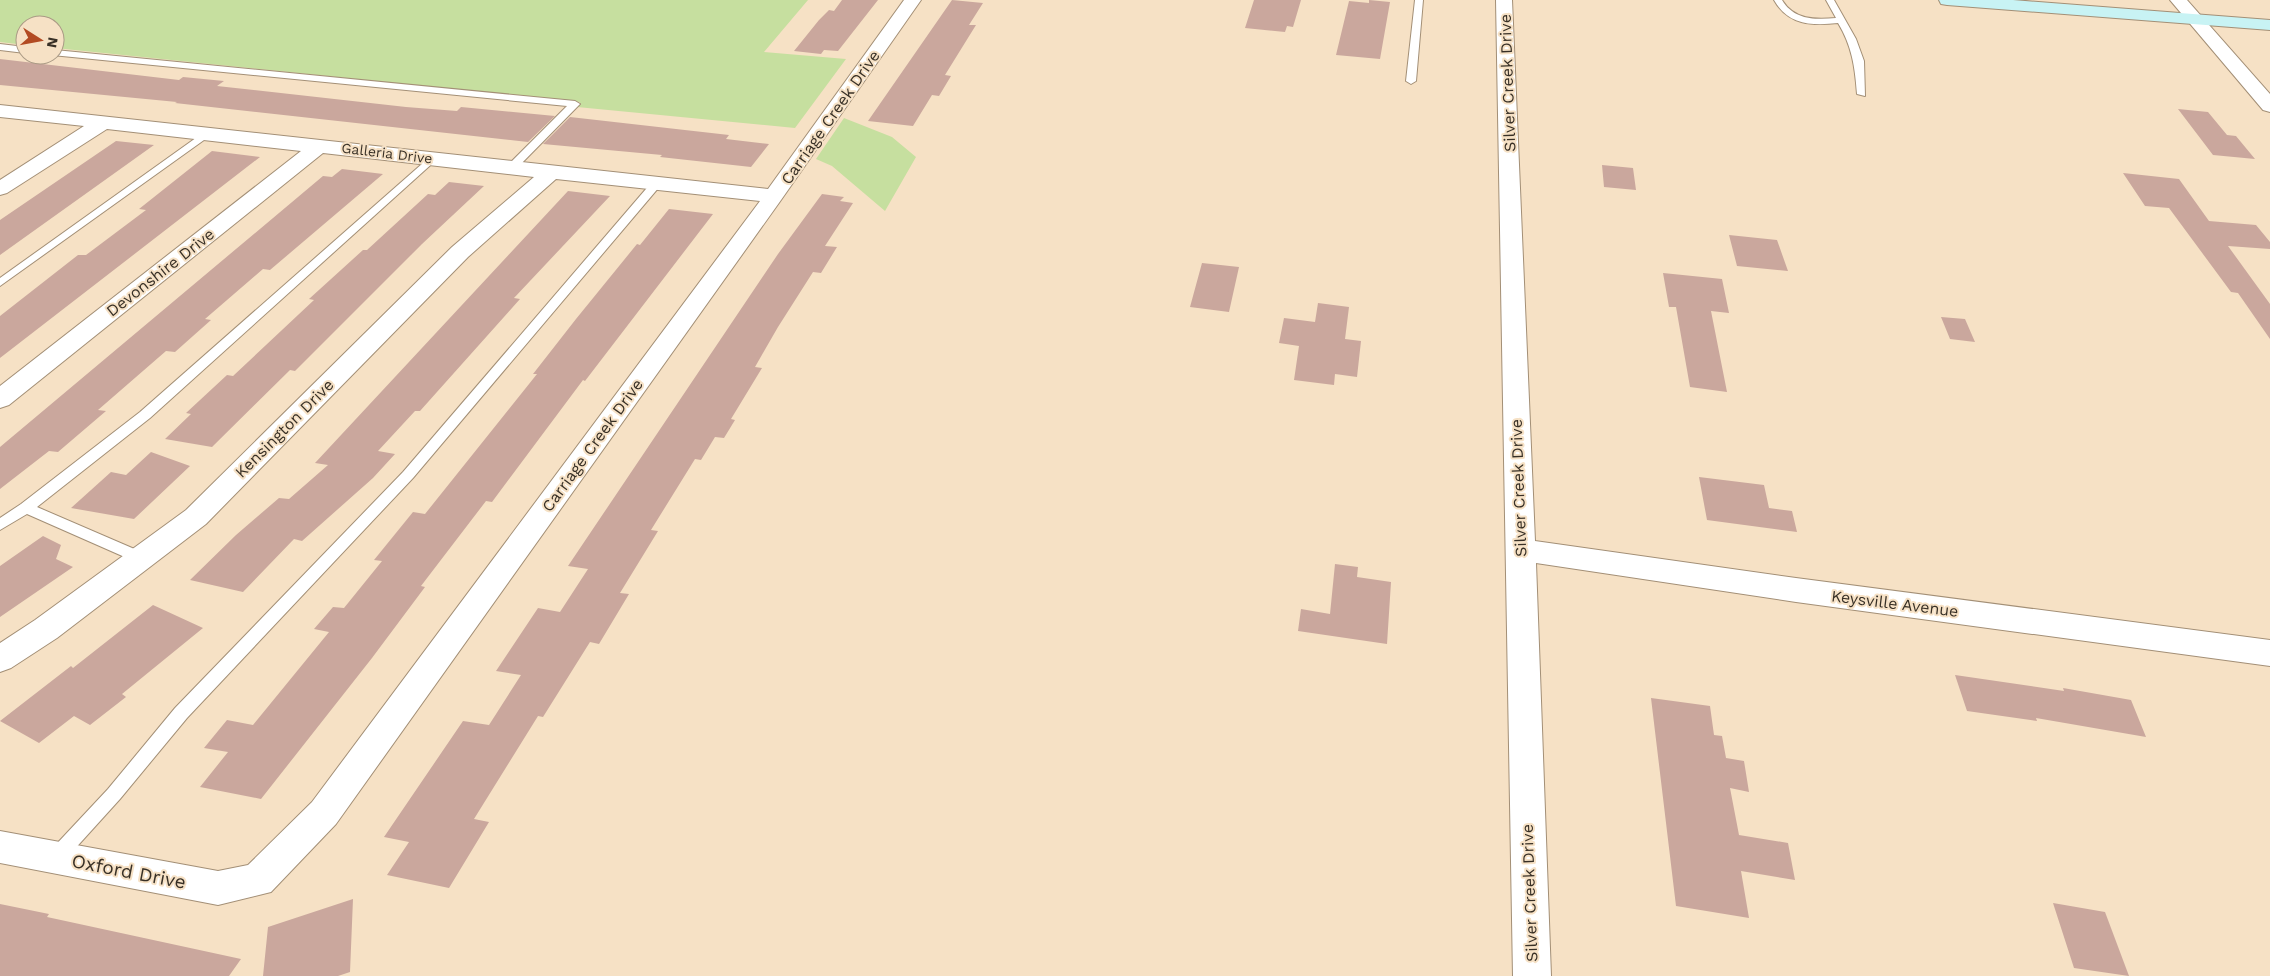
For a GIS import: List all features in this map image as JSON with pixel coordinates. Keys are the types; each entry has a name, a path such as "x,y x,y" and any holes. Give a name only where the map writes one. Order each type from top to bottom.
{"main road":[{"path":"1947,0 2186,8 2270,13"},
{"path":"2102,0 2186,8 2270,24"}],"street":[{"name":"Carriage Creek Drive","path":"258,880 324,813 774,196 914,0"},
{"name":"Silver Creek Drive","path":"1504,0 1532,976"},
{"path":"2186,8 2270,106"},
{"name":"Galleria Drive","path":"0,111 321,145 550,174 774,196"},
{"path":"0,189 104,122"},
{"name":"Devonshire Drive","path":"0,399 321,145"},
{"name":"Kensington Drive","path":"0,659 46,629 196,517 460,252 550,174"},
{"name":"Keysville Avenue","path":"1520,550 1796,590 2270,653"},
{"name":"Oxford Drive","path":"0,847 218,888 258,880"}],"lane":[{"path":"1411,81 1419,0"},
{"path":"1778,0 1781,8 1794,18 1820,22 1839,20"},
{"path":"1830,0 1839,20 1852,40 1859,61 1862,94"},
{"path":"0,47 15,49"},
{"path":"65,53 575,104 510,169"},
{"path":"0,283 207,133"},
{"path":"0,525 26,508 145,415 431,159"},
{"path":"55,858 114,794 181,713 408,475 656,184"},
{"path":"26,508 141,558"}],"green space":[{"path":"0,0 808,0 764,52 846,59 795,128 577,107 580,102 65,49 65,15 15,15 15,44 0,42"},
{"path":"844,118 892,137 916,157 885,211 832,166 816,159"}],"building":[{"path":"842,0 878,0 838,51 824,50 821,54 794,51 819,20 829,10 834,11"},
{"path":"952,0 983,3 969,25 976,25 945,75 951,76 939,96 932,95 913,126 868,121"},
{"path":"1254,0 1301,0 1293,27 1287,26 1285,32 1245,28"},
{"path":"1369,0 1390,2 1380,59 1336,55 1349,1 1369,3"},
{"path":"0,59 15,61 15,65 51,65 179,80 183,77 224,81 217,86 406,107 457,111 461,107 555,116 528,142 175,103 177,102 0,85"},
{"path":"2178,109 2208,112 2227,135 2236,136 2255,159 2213,155"},
{"path":"570,117 729,135 726,139 769,144 751,167 660,157 662,155 543,144"},
{"path":"116,141 154,145 0,255 0,220"},
{"path":"212,151 260,157 0,358 0,316 78,255 86,255 146,210 139,209"},
{"path":"1602,165 1633,168 1636,190 1604,187"},
{"path":"342,169 383,174 270,270 263,269 205,319 211,320 175,352 166,351 98,410 106,411 58,452 49,451 0,489 0,447 323,176 332,177"},
{"path":"2123,173 2179,179 2209,221 2256,225 2270,242 2270,249 2228,246 2270,304 2270,339 2238,293 2231,292 2169,208 2145,206"},
{"path":"449,182 484,186 422,244 295,371 290,370 212,447 165,439 191,414 186,413 227,375 233,376 314,300 309,299 363,250 367,250 428,194 435,195"},
{"path":"568,191 610,196 514,298 520,299 420,411 415,411 378,451 395,454 373,478 302,541 294,539 243,592 190,580 236,535 279,498 289,499 328,465 315,463"},
{"path":"822,194 844,197 840,201 853,203 825,246 837,247 821,273 813,272 778,327 755,367 762,368 731,419 735,420 724,438 715,437 701,460 695,459 651,530 658,531 620,593 629,594 599,644 590,642 543,717 538,716 474,819 489,822 449,888 387,875 409,842 384,837 463,721 489,725 521,675 496,671 538,608 560,612 588,569 568,566 778,254"},
{"path":"669,209 713,214 585,381 583,380 492,502 486,501 421,586 425,587 372,658 261,799 200,787 228,752 204,748 227,720 253,725 329,632 314,629 333,607 344,608 382,561 374,560 413,512 425,514 537,374 533,374 576,319 637,244 640,245"},
{"path":"1729,235 1777,240 1788,271 1737,266"},
{"path":"1202,263 1239,267 1229,312 1190,307"},
{"path":"1663,273 1722,279 1729,313 1711,311 1727,392 1690,387 1676,307 1669,307"},
{"path":"1318,303 1349,307 1345,339 1361,341 1357,377 1335,374 1334,385 1294,380 1299,346 1279,343 1284,318 1315,322"},
{"path":"1941,317 1965,319 1975,342 1950,339"},
{"path":"151,452 190,466 134,519 71,508 111,472 126,475"},
{"path":"1699,477 1764,485 1769,508 1792,511 1797,532 1707,520"},
{"path":"43,536 61,545 56,559 73,567 0,617 0,566"},
{"path":"1335,564 1358,567 1357,577 1391,582 1387,644 1298,631 1301,609 1330,614"},
{"path":"153,605 203,628 122,694 126,697 90,725 74,716 39,743 0,721 71,666 73,668"},
{"path":"1955,675 2064,691 2063,688 2131,700 2146,737 2036,718 2037,721 1967,711"},
{"path":"1651,698 1710,706 1714,735 1722,736 1726,758 1744,761 1749,792 1730,788 1739,835 1788,843 1795,880 1741,871 1749,918 1676,906"},
{"path":"353,899 350,972 338,976 263,976 268,927"},
{"path":"2053,903 2105,912 2129,976 2074,968"},
{"path":"0,904 49,914 47,917 241,959 229,976 0,976"}]}
